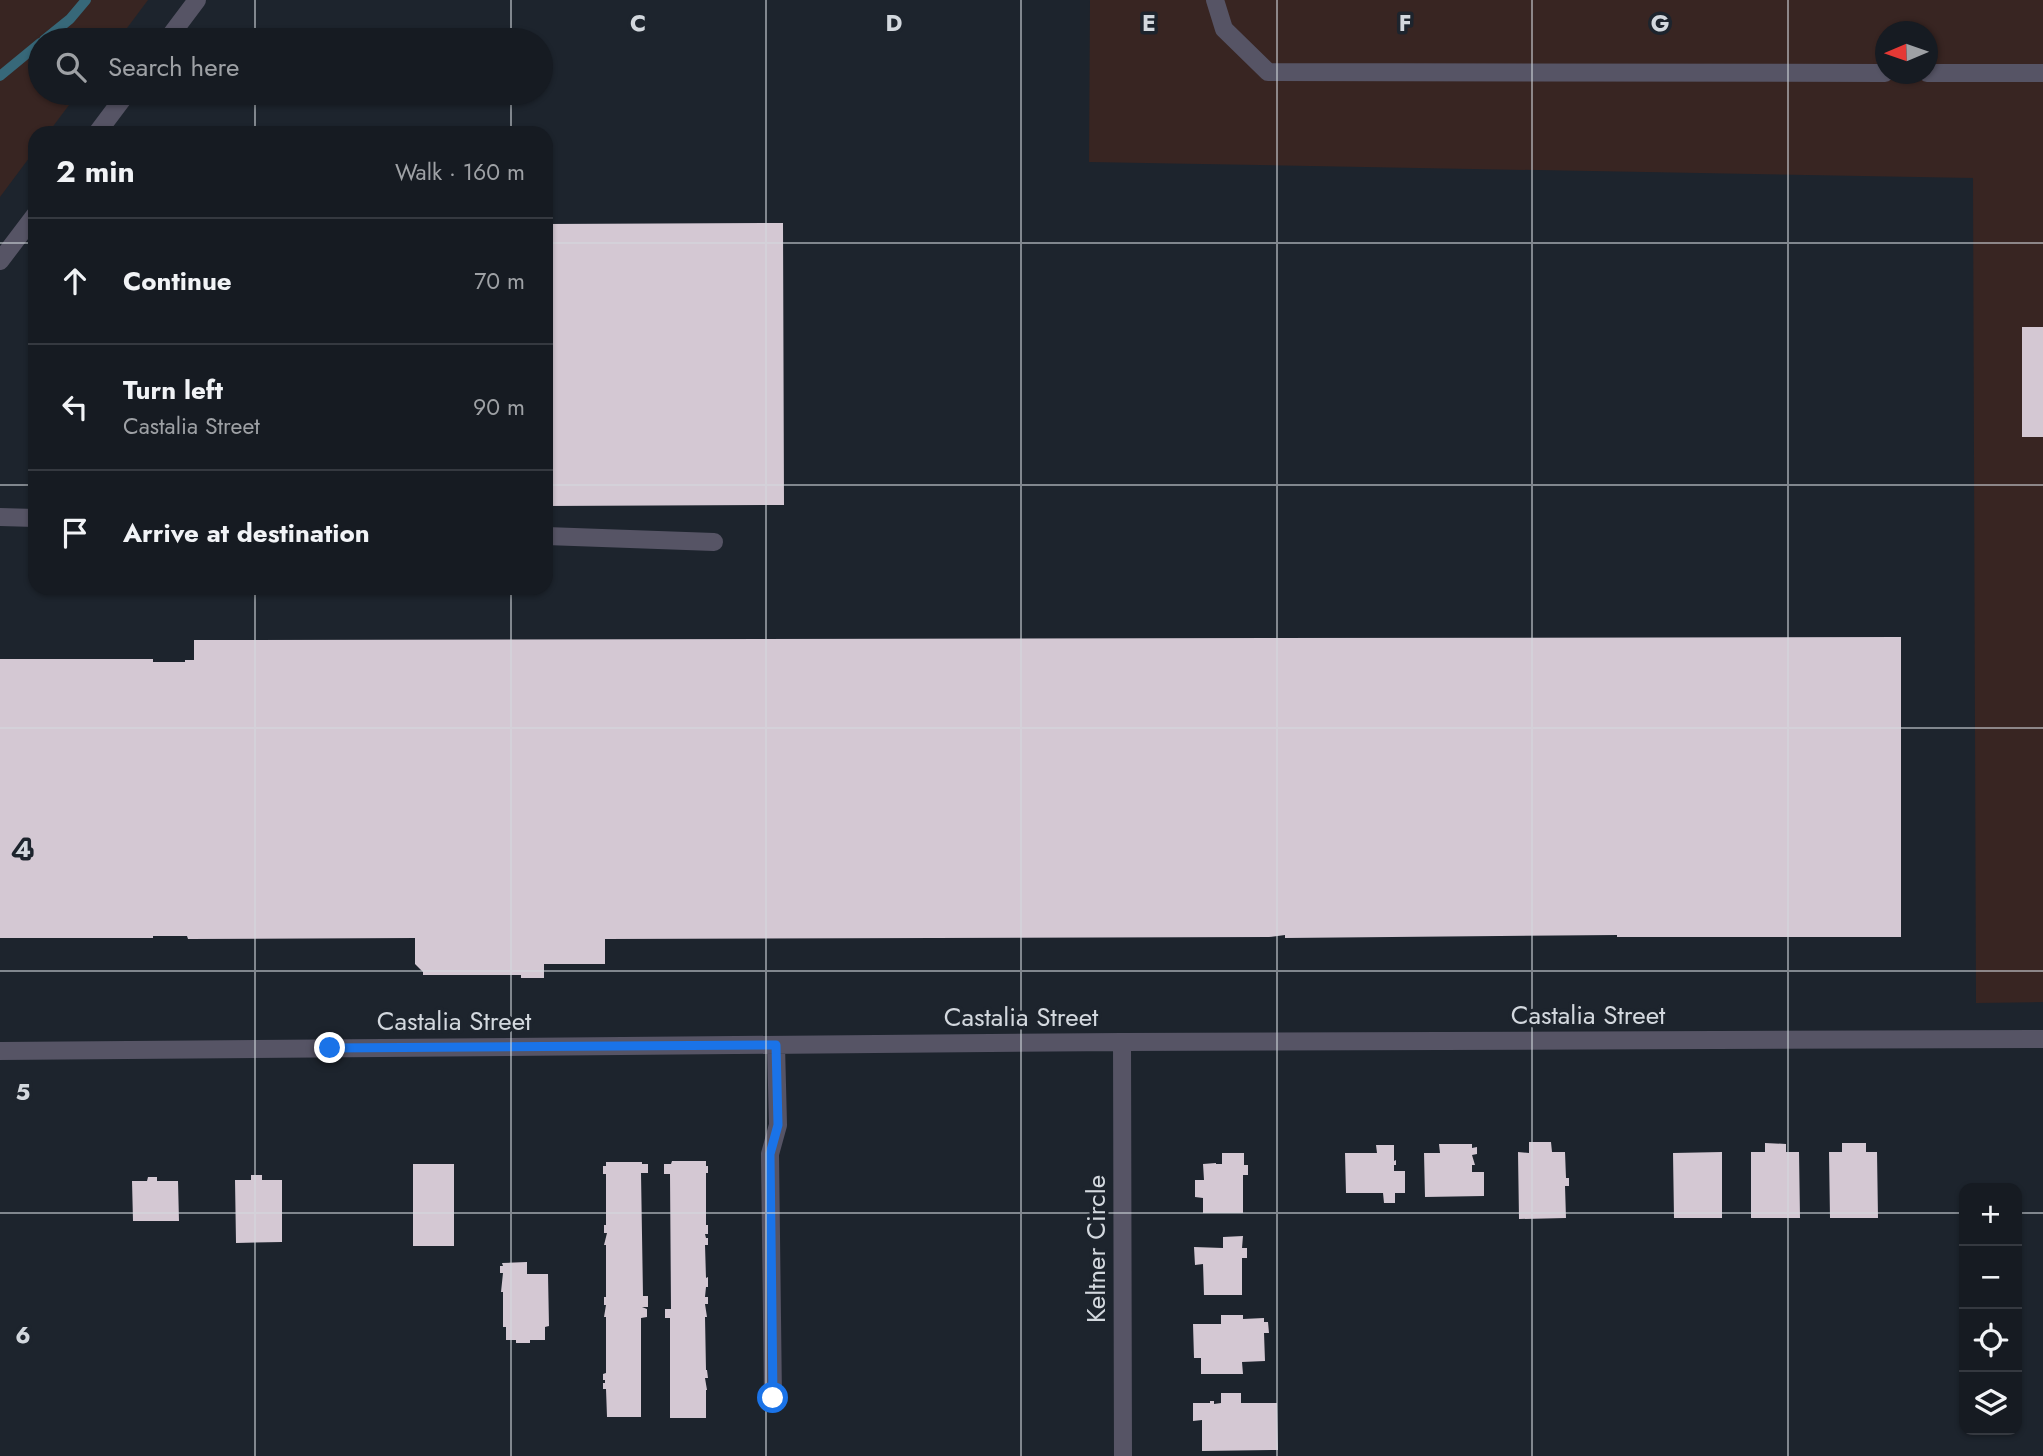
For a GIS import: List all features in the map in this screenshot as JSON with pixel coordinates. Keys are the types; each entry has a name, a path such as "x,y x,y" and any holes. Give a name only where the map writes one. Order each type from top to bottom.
{"street":[{"path":"176,28 197,0"},
{"path":"1215,0 1224,29 1268,72 1875,73"},
{"path":"1938,73 2043,73"},
{"path":"102,126 118,105"},
{"path":"0,261 28,224"},
{"path":"0,517 28,518"},
{"path":"553,536 714,541"},
{"name":"Castalia Street","path":"0,1051 1122,1042 2043,1039"},
{"name":"Keltner Circle","path":"1122,1042 1123,1456"},
{"path":"773,1398 770,1154 778,1125 776,1045"}],"shaded area":[{"path":"0,0 148,0 127,28 28,28 28,105 69,105 53,126 28,126 28,159 0,197"},
{"path":"1090,0 2043,0 2043,1002 1976,1003 1973,178 1089,162"}],"building":[{"path":"783,223 784,505 553,506 553,224"},
{"path":"2022,327 2043,327 2043,437 2022,437"},
{"path":"1901,637 1901,937 1617,935 1285,938 1285,935 605,939 605,964 544,964 544,978 521,978 521,975 423,975 415,964 415,938 0,938 0,659 153,659 153,662 185,662 194,660 194,640"},
{"path":"1529,1142 1551,1142 1552,1152 1565,1152 1566,1178 1569,1178 1569,1186 1565,1186 1566,1218 1519,1219 1518,1152 1529,1153"},
{"path":"1765,1143 1786,1144 1786,1152 1799,1152 1800,1218 1751,1218 1751,1152 1765,1152"},
{"path":"1842,1143 1866,1143 1866,1152 1877,1152 1878,1218 1830,1218 1829,1152 1842,1152"},
{"path":"1439,1144 1472,1144 1472,1148 1477,1147 1477,1154 1472,1155 1475,1165 1472,1165 1472,1172 1484,1172 1484,1196 1425,1197 1424,1153 1440,1153"},
{"path":"1376,1145 1394,1145 1394,1171 1405,1171 1405,1193 1395,1193 1395,1203 1384,1203 1383,1193 1346,1193 1345,1153 1377,1153"},
{"path":"1722,1152 1722,1218 1674,1218 1673,1153"},
{"path":"1222,1153 1244,1153 1244,1165 1248,1165 1248,1175 1243,1175 1243,1213 1203,1213 1203,1198 1195,1197 1195,1180 1204,1180 1203,1164 1222,1164"},
{"path":"672,1161 706,1161 708,1166 708,1234 705,1234 708,1238 708,1245 705,1245 706,1278 708,1277 705,1297 708,1297 708,1304 705,1304 708,1378 705,1378 706,1418 670,1418 670,1318 665,1318 665,1309 671,1309 670,1174 664,1174 664,1164 671,1164"},
{"path":"606,1162 648,1164 648,1173 641,1173 643,1296 648,1296 648,1307 642,1307 647,1309 647,1317 641,1318 641,1417 607,1417 606,1389 603,1389 603,1374 606,1373 604,1245 607,1233 604,1233 606,1174 603,1174 603,1166 606,1166"},
{"path":"413,1164 454,1164 454,1246 413,1246"},
{"path":"251,1175 262,1175 262,1180 282,1180 282,1242 236,1243 235,1180 251,1180"},
{"path":"148,1177 157,1177 157,1181 178,1181 179,1221 133,1221 132,1181 147,1181"},
{"path":"1243,1236 1242,1248 1247,1248 1247,1258 1242,1258 1242,1295 1204,1295 1203,1264 1195,1265 1194,1247 1223,1248 1223,1237"},
{"path":"527,1262 527,1274 548,1274 549,1326 545,1327 545,1340 516,1343 516,1340 506,1340 506,1327 503,1327 503,1273 500,1273 500,1266 503,1266 502,1263"},
{"path":"1221,1315 1243,1315 1243,1319 1264,1318 1264,1322 1268,1322 1269,1333 1264,1333 1265,1361 1242,1362 1243,1374 1201,1374 1201,1358 1194,1358 1193,1324 1221,1324"},
{"path":"1221,1393 1241,1393 1241,1403 1277,1403 1278,1450 1202,1451 1202,1420 1193,1421 1193,1403 1221,1403"}],"waterway":[{"path":"59,28 86,0"},
{"path":"0,76 28,53"}],"route":[{"path":"330,1048 776,1045 778,1125 770,1154 773,1398"}]}
